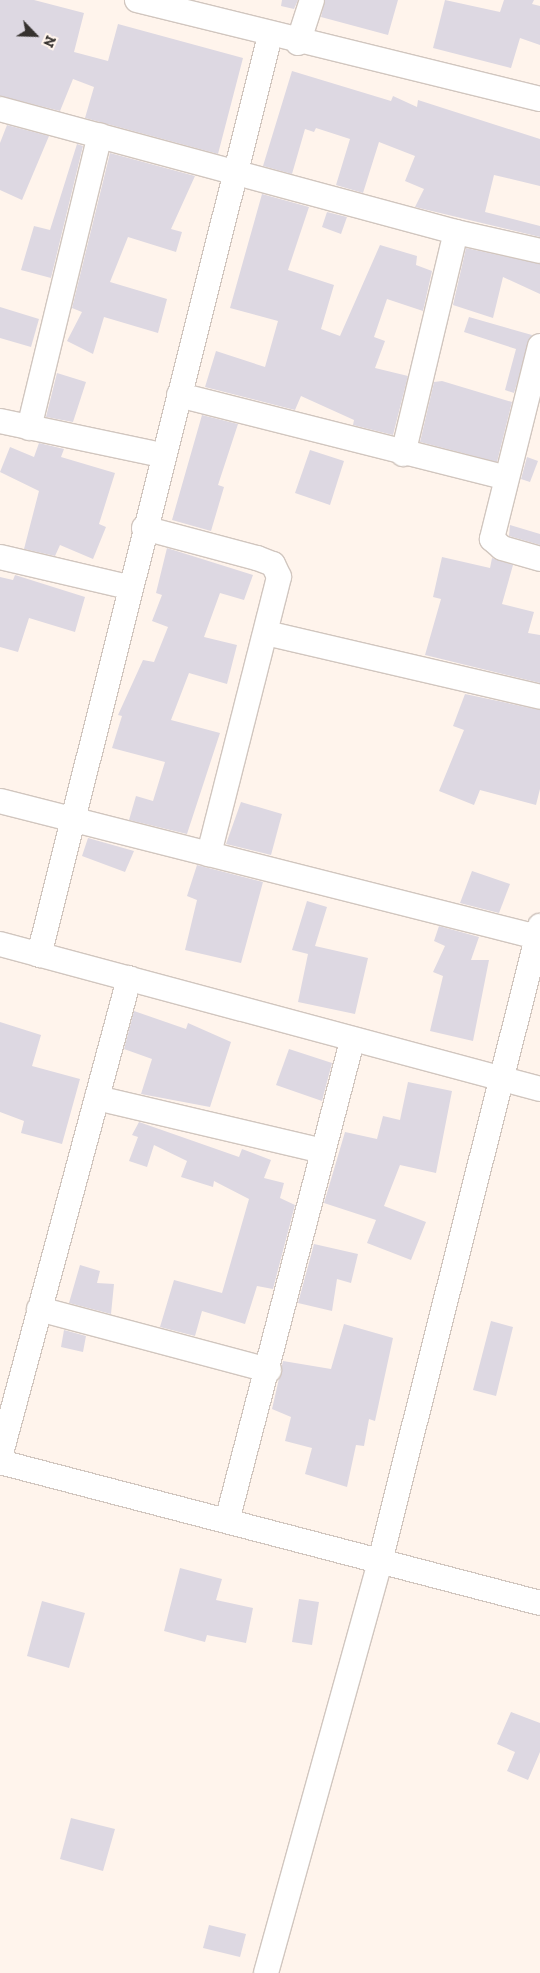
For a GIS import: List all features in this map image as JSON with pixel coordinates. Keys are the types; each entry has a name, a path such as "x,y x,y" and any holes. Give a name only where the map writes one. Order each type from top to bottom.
{"street":[{"path":"137,0 173,5 270,36 540,99"},
{"path":"298,43 312,0"},
{"path":"39,955 161,455 179,395 237,173 270,36"},
{"path":"0,109 456,232 540,251"},
{"path":"29,428 100,135"},
{"path":"403,454 456,232"},
{"path":"540,346 506,478 494,543 540,559"},
{"path":"179,395 403,454 506,478"},
{"path":"0,421 161,455"},
{"path":"144,528 273,564 280,577 209,854"},
{"path":"0,557 128,588"},
{"path":"266,633 540,697"},
{"path":"0,801 71,821 539,931 505,1080 380,1561 266,1973"},
{"path":"0,944 540,1089"},
{"path":"0,1457 129,978"},
{"path":"226,1521 269,1370 322,1151 353,1039"},
{"path":"97,1098 322,1151"},
{"path":"39,1309 269,1370"},
{"path":"0,1462 540,1603"}],"building":[{"path":"0,0 34,0 84,13 74,52 108,61 118,24 243,58 218,154 85,118 94,87 73,79 60,111 0,96"},
{"path":"282,0 298,0 294,9 281,6"},
{"path":"325,0 398,0 388,35 321,17"},
{"path":"445,0 500,12 504,0 534,0 532,4 540,6 540,45 520,38 511,68 433,48"},
{"path":"292,71 391,101 393,96 417,107 418,100 540,139 540,186 494,175 485,212 540,226 540,237 415,207 424,189 405,181 415,156 379,142 363,193 336,185 350,139 316,128 314,132 305,129 292,174 263,166"},
{"path":"7,125 49,136 22,200 0,190 0,143"},
{"path":"77,144 83,146 51,278 21,270 34,226 50,230"},
{"path":"110,153 195,176 171,229 182,232 176,252 128,237 110,282 167,299 158,333 104,317 93,354 67,341 82,312 72,308"},
{"path":"262,194 309,207 288,270 334,285 321,329 340,336 380,245 417,256 416,265 432,271 423,311 387,299 374,337 385,341 375,368 408,376 393,435 353,425 354,420 301,396 295,410 205,387 216,351 265,367 278,321 230,308"},
{"path":"327,212 347,217 341,234 322,227"},
{"path":"466,248 540,264 540,294 503,277 493,318 453,305"},
{"path":"0,307 39,319 31,347 0,338"},
{"path":"469,317 532,335 514,393 505,390 516,349 464,332"},
{"path":"57,373 86,382 73,422 46,417"},
{"path":"442,381 512,402 497,462 420,442 434,382"},
{"path":"202,415 238,424 218,485 224,487 211,531 172,520"},
{"path":"39,443 64,449 61,457 115,473 99,524 106,527 93,559 60,545 55,556 24,549 39,491 0,472 10,447 34,457"},
{"path":"310,450 344,461 330,505 295,493"},
{"path":"527,457 538,461 530,482 521,479"},
{"path":"510,525 540,534 540,545 509,536"},
{"path":"167,548 253,575 244,600 220,593 204,637 237,645 227,684 189,673 171,720 220,733 187,834 129,820 136,796 153,801 165,762 112,748 122,716 118,715 143,660 154,662 168,627 152,621 162,595 156,593"},
{"path":"442,557 490,568 492,558 513,565 502,604 534,612 528,633 540,635 540,683 425,655 441,599 433,597"},
{"path":"15,575 85,597 75,632 29,618 18,652 0,647 0,577 13,580"},
{"path":"465,694 540,710 540,789 536,805 480,790 474,805 439,791 464,730 453,726"},
{"path":"241,802 282,814 271,855 226,844"},
{"path":"88,838 134,851 125,872 82,856"},
{"path":"197,865 263,882 241,963 185,950 197,900 187,896"},
{"path":"472,871 510,884 499,913 460,903"},
{"path":"307,901 327,907 315,946 368,958 355,1014 298,1002 308,954 292,950"},
{"path":"439,926 479,937 471,960 489,960 473,1041 430,1031 443,976 433,972 445,946 434,941"},
{"path":"134,1011 186,1029 188,1023 231,1042 210,1107 141,1094 152,1059 124,1049"},
{"path":"0,1022 41,1035 32,1066 80,1079 62,1144 21,1133 24,1121 0,1112"},
{"path":"289,1049 332,1063 322,1101 276,1085"},
{"path":"408,1082 452,1091 436,1173 400,1165 384,1206 426,1222 411,1260 367,1243 376,1220 324,1203 345,1132 377,1139 383,1116 400,1120"},
{"path":"139,1122 239,1157 242,1149 271,1160 264,1178 284,1183 280,1198 295,1205 273,1289 257,1286 245,1324 202,1311 195,1336 160,1327 174,1280 222,1293 249,1199 214,1181 213,1187 181,1177 187,1161 154,1145 147,1167 129,1161 138,1137 132,1135"},
{"path":"314,1244 358,1254 351,1283 337,1279 332,1311 298,1303"},
{"path":"80,1265 100,1271 97,1283 114,1284 111,1314 69,1303"},
{"path":"491,1321 513,1327 496,1396 473,1390"},
{"path":"344,1324 393,1338 375,1421 369,1419 364,1446 356,1445 347,1487 305,1474 312,1448 285,1441 291,1417 272,1409 283,1361 331,1369"},
{"path":"64,1330 86,1336 83,1352 61,1347"},
{"path":"180,1568 222,1579 216,1600 253,1608 246,1643 207,1635 205,1642 164,1631"},
{"path":"299,1599 319,1602 312,1645 292,1642"},
{"path":"42,1601 85,1613 69,1668 27,1656"},
{"path":"511,1712 540,1723 540,1752 528,1780 507,1771 515,1752 497,1744"},
{"path":"71,1818 115,1829 103,1871 60,1859"},
{"path":"209,1925 246,1934 240,1957 203,1948"}]}
